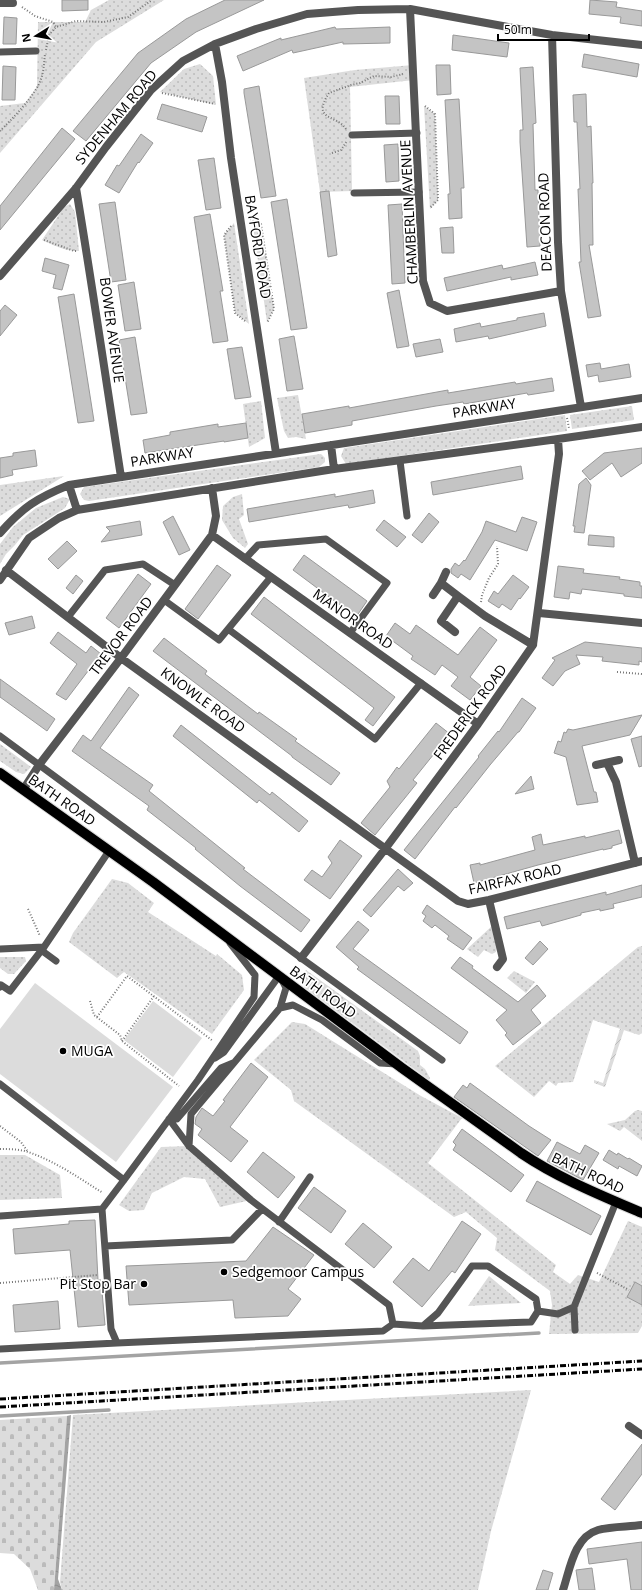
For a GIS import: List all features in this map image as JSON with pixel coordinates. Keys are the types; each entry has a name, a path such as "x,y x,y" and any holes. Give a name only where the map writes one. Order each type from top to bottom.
{"main road":[{"name":"BATH ROAD","path":"0,773 109,851 397,1064 539,1165 562,1178 642,1213"}],"street":[{"path":"0,3 13,2"},
{"name":"SYDENHAM ROAD","path":"0,276 76,188 151,90 183,61 215,44 256,29 307,14 358,10 410,9 552,35 642,45"},
{"name":"CHAMBERLIN AVENUE","path":"410,9 423,281 430,303 447,311 561,291"},
{"name":"DEACON ROAD","path":"552,35 561,291 581,407"},
{"name":"BAYFORD ROAD","path":"215,44 276,453"},
{"name":"BOWER AVENUE","path":"76,188 121,477"},
{"name":"PARKWAY","path":"0,533 16,515 41,497 69,485 642,398"},
{"path":"0,580 29,538 59,518 77,510 334,469 642,427"},
{"name":"FREDERICK ROAD","path":"301,958 385,849 478,724 533,646 539,613 559,454 558,439"},
{"path":"331,445 334,469"},
{"path":"69,485 77,510"},
{"name":"TREVOR ROAD","path":"23,790 39,765 122,658 212,535 216,516 212,488"},
{"name":"MANOR ROAD","path":"212,535 478,724"},
{"name":"KNOWLE ROAD","path":"6,570 122,658 385,849"},
{"path":"433,595 446,572"},
{"path":"441,583 481,613 533,646"},
{"path":"455,632 440,621 458,596"},
{"path":"539,613 642,622"},
{"path":"596,765 619,760"},
{"path":"607,763 616,782 639,862"},
{"name":"FAIRFAX ROAD","path":"385,849 458,901 468,904 639,862"},
{"path":"489,900 503,959 497,967"},
{"path":"629,1426 642,1435"},
{"path":"563,1590 575,1552 587,1535 598,1530 642,1525"}],"lane":[{"path":"0,52 36,52"},
{"path":"352,135 417,133"},
{"path":"354,193 419,192"},
{"path":"400,460 407,516"},
{"path":"245,558 258,545 326,539 387,583 350,633"},
{"path":"68,617 105,570 143,564 175,585"},
{"path":"164,600 219,640 271,577"},
{"path":"228,629 375,739 421,683"},
{"name":"BATH ROAD","path":"0,736 442,1060"},
{"path":"0,987 1,985 10,991 43,948 109,851"},
{"path":"117,1343 111,1329 102,1209 212,1060 254,997 255,975 227,938"},
{"path":"0,949 43,948 56,961"},
{"path":"189,1146 191,1114 280,1008 286,988 280,977 224,1052 212,1060"},
{"path":"280,1008 293,1005 322,1020 380,1063 397,1064"},
{"path":"169,1119 177,1119 221,1068 234,1062"},
{"path":"0,1084 124,1180"},
{"path":"169,1119 189,1146 262,1209 389,1305 393,1324"},
{"path":"279,1222 310,1176"},
{"path":"575,1330 574,1307 616,1202"},
{"path":"0,1216 102,1209"},
{"path":"105,1246 232,1240 262,1209"},
{"path":"0,1349 383,1331 393,1324 422,1326 531,1322 538,1311 536,1298 488,1266 472,1266 438,1313 422,1326"},
{"path":"538,1311 558,1314 574,1307"}],"path":[{"path":"0,131 16,114 41,80 49,35 56,27 76,21 104,22 128,17 152,0"},
{"path":"13,2 28,10 35,16 54,22 56,27"},
{"path":"332,153 341,150 346,145 348,135 343,124 329,118 325,114 323,107 325,99 329,93 360,83 374,76 391,77 414,73"},
{"path":"151,90 225,106"},
{"path":"415,98 435,114 438,200 420,218"},
{"path":"240,216 261,224 274,309 258,334 234,313 224,235 240,216"},
{"path":"34,236 52,245 74,251 86,250"},
{"path":"564,410 571,437"},
{"path":"481,613 482,595 489,578 498,564 497,546"},
{"path":"617,672 642,674"},
{"path":"28,909 43,948"},
{"path":"96,1017 126,976 213,1041"},
{"path":"122,1041 154,996"},
{"path":"90,1001 94,1016 120,1035 122,1041 179,1086"},
{"path":"0,1126 21,1142 28,1152"},
{"path":"0,1149 14,1149 28,1152 66,1170 110,1198"},
{"path":"589,1269 629,1290"},
{"path":"0,1283 107,1274"}],"green space":[{"path":"109,0 164,0 96,42 0,153 0,106 25,103 37,87 38,22 85,22 91,10"},
{"path":"200,64 213,76 216,105 160,92 184,69"},
{"path":"413,65 414,80 350,87 352,191 320,192 304,78 355,70"},
{"path":"424,106 435,114 438,200 430,209"},
{"path":"70,204 75,212 79,251 65,249 42,240 64,207"},
{"path":"252,220 261,224 274,309 267,322"},
{"path":"234,223 249,324 235,313 224,235"},
{"path":"298,395 306,439 296,437 288,438 284,431 277,398"},
{"path":"261,401 265,438 249,447 243,404"},
{"path":"632,406 634,420 572,429 570,415"},
{"path":"565,415 567,431 346,464 341,456 344,448"},
{"path":"321,454 325,458 325,462 319,467 89,501 84,500 80,494 84,487"},
{"path":"64,476 0,516 0,485"},
{"path":"242,494 244,515 239,519 248,544 245,548 233,538 222,520 223,506 233,497"},
{"path":"63,497 70,499 65,508 23,535 6,554 0,564 0,544 13,527 36,508"},
{"path":"0,744 31,767 24,774 16,772 0,761"},
{"path":"112,879 128,883 154,903 148,912 216,956 217,954 242,975 244,990 212,1034 124,972 117,978 69,942 73,933"},
{"path":"492,926 497,948 496,952 492,954 484,950 478,957 467,949"},
{"path":"642,946 642,1033 639,1035 593,1020 573,1082 558,1083 556,1086 549,1081 534,1097 495,1066 638,947"},
{"path":"0,957 25,957 26,961 14,974 8,974 0,968"},
{"path":"306,970 418,1051 420,1056 420,1065 425,1069 430,1078 429,1080 304,987 303,975"},
{"path":"514,971 535,982 526,993 507,978"},
{"name":"MUGA","path":"35,983 173,1087 116,1162 0,1074 0,1029"},
{"path":"153,1001 202,1038 173,1077 124,1040"},
{"path":"292,1022 305,1024 421,1096 462,1118 428,1163 556,1265 553,1272 570,1284 578,1275 599,1282 628,1221 642,1227 642,1326 638,1333 549,1334 552,1305 550,1291 495,1250 497,1238 466,1212 454,1217 294,1101 291,1090 254,1060"},
{"path":"620,1029 624,1030 605,1087 594,1083 594,1080 603,1083"},
{"path":"638,1110 642,1111 642,1141 624,1127 620,1131 607,1124 625,1120"},
{"path":"189,1146 251,1200 220,1207 205,1179 184,1177 152,1193 144,1210 129,1211 119,1205 161,1147"},
{"path":"0,1155 25,1155 60,1175 62,1198 0,1200"},
{"path":"489,1276 521,1303 468,1306"},
{"path":"531,1390 491,1531 478,1590 62,1590 60,1582 73,1415"},
{"path":"67,1416 54,1590 38,1590 30,1569 14,1554 0,1553 0,1420"}],"water":[{"path":"71,1415 58,1579 62,1590 54,1590 67,1416"}],"building":[{"path":"62,0 88,0 88,10 62,11"},
{"path":"225,0 264,0 196,32 151,63 86,141 73,131 138,53 186,19"},
{"path":"590,0 617,2 616,7 642,11 642,26 620,23 621,17 589,14"},
{"path":"4,17 17,18 16,44 3,44"},
{"path":"335,27 336,29 390,27 390,43 343,44 343,42 293,53 292,50 243,71 237,56 281,38 281,40"},
{"path":"453,35 509,43 507,57 452,50"},
{"path":"584,54 639,64 637,77 582,67"},
{"path":"436,65 450,65 451,94 437,95"},
{"path":"3,66 16,67 15,100 2,100"},
{"path":"533,67 536,123 533,124 535,190 538,190 540,246 527,247 520,142 520,130 523,130 520,68"},
{"path":"259,86 276,196 261,198 244,93 244,89"},
{"path":"586,94 587,127 591,126 593,183 593,245 589,245 601,316 588,318 579,262 581,262 578,189 580,189 577,122 574,122 573,95"},
{"path":"385,96 399,96 400,124 386,124"},
{"path":"459,99 464,188 461,188 462,218 449,219 448,194 450,194 445,100"},
{"path":"162,104 207,117 202,132 157,119"},
{"path":"62,128 75,139 0,230 0,206"},
{"path":"141,134 153,143 139,163 138,162 119,193 105,185 117,165 119,166"},
{"path":"398,144 399,181 386,182 384,145"},
{"path":"214,158 221,208 206,210 198,160"},
{"path":"329,191 337,255 328,257 320,192"},
{"path":"287,199 307,328 291,330 271,202"},
{"path":"115,202 126,280 111,282 99,204"},
{"path":"402,204 405,283 392,284 388,205"},
{"path":"210,214 223,291 220,291 228,341 213,343 194,217"},
{"path":"453,227 454,253 442,253 440,228"},
{"path":"45,258 69,265 62,290 53,288 56,275 42,271"},
{"path":"535,262 538,275 511,280 511,277 447,291 444,278 502,265 503,269"},
{"path":"134,282 141,329 125,331 118,285"},
{"path":"399,290 409,346 397,348 387,293"},
{"path":"74,294 94,421 78,423 58,297"},
{"path":"5,305 17,315 0,336 0,311"},
{"path":"544,313 546,326 489,339 488,336 456,342 454,329 480,323 481,327"},
{"path":"294,336 303,389 287,391 279,339"},
{"path":"135,337 147,413 131,415 119,340"},
{"path":"440,339 443,352 416,357 413,344"},
{"path":"242,347 251,397 235,399 227,349"},
{"path":"600,363 601,369 629,364 631,377 599,382 598,375 588,377 586,365"},
{"path":"552,378 554,391 528,395 527,393 464,404 463,402 436,406 352,421 352,425 305,433 302,414 349,406 349,408 448,390 448,393 515,382 516,384"},
{"path":"246,423 248,438 145,453 143,440 170,435 170,432 218,424 218,427"},
{"path":"642,448 642,463 621,477 612,463 590,480 582,471 604,453"},
{"path":"35,450 37,466 12,470 13,475 0,478 0,458 13,456 13,453"},
{"path":"521,466 523,479 433,495 431,482"},
{"path":"586,478 591,485 584,533 574,532 575,526 573,526 579,484"},
{"path":"373,490 375,503 349,508 348,505 249,522 247,509 335,494 335,497"},
{"path":"429,513 439,522 422,543 412,535"},
{"path":"173,516 190,550 179,555 163,522"},
{"path":"522,517 537,522 527,551 495,540 470,580 461,574 458,578 451,573 451,569 455,563 459,566 464,560 465,561 482,532 486,521 516,532"},
{"path":"384,520 406,537 397,547 376,530"},
{"path":"140,521 142,535 101,542 110,531 106,527"},
{"path":"589,535 614,537 614,547 588,545"},
{"path":"67,541 77,551 58,569 48,559"},
{"path":"304,555 367,601 356,617 293,570"},
{"path":"217,565 231,575 198,619 185,609"},
{"path":"558,566 584,569 583,573 620,577 619,579 640,582 640,586 642,586 642,598 624,596 624,594 582,589 581,594 570,592 569,599 554,597"},
{"path":"138,574 151,584 119,628 106,618"},
{"path":"76,575 83,581 73,594 66,588"},
{"path":"513,575 529,587 511,610 502,604 499,608 488,601 494,591 498,594"},
{"path":"264,597 395,697 373,726 365,720 374,708 251,614"},
{"path":"32,616 35,628 9,635 5,623"},
{"path":"395,623 410,634 416,625 458,655 480,627 497,640 470,677 481,686 470,700 451,686 458,677 442,665 435,675 411,659 413,656 386,636"},
{"path":"58,632 86,653 91,646 101,654 66,700 56,694 77,664 50,643"},
{"path":"164,638 207,671 205,674 258,714 259,712 297,739 295,741 340,773 331,785 153,651"},
{"path":"585,642 642,648 642,662 639,661 639,665 602,661 603,657 576,655 580,664 565,671 553,686 542,678 555,660 552,658"},
{"path":"0,679 55,719 47,731 0,697"},
{"path":"129,687 139,695 100,748 153,785 149,791 245,868 243,869 310,920 301,932 240,886 195,849 196,848 147,810 149,806 72,751 83,735 91,741"},
{"path":"522,698 536,708 519,732 490,765 456,808 455,807 415,859 404,850 479,757 478,756 498,731 499,732"},
{"path":"642,715 630,735 582,746 598,802 577,805 566,757 554,753 558,741 561,742 564,732 566,733 568,729 573,730"},
{"path":"436,723 450,734 413,780 417,783 375,835 361,823 390,787 387,781 397,767 399,769"},
{"path":"181,725 270,795 272,792 308,821 299,832 259,800 257,803 173,736"},
{"path":"642,736 642,766 639,767 631,739"},
{"path":"531,776 534,789 515,794"},
{"path":"619,830 622,843 612,846 612,848 538,865 474,883 470,865 480,863 480,865 535,850 532,837 541,834 543,845 585,836 585,838"},
{"path":"340,840 362,856 330,899 304,880 312,870 322,877 332,863 328,857"},
{"path":"398,869 413,883 404,891 398,886 371,917 363,910"},
{"path":"642,885 642,897 613,904 614,908 581,913 581,915 542,926 540,921 507,929 504,917 606,892 606,895"},
{"path":"427,905 472,938 463,950 447,939 449,936 435,925 432,928 423,921 426,916 422,913"},
{"path":"358,921 369,930 353,949 468,1032 460,1044 357,969 359,967 336,947"},
{"path":"540,941 548,949 533,965 525,958"},
{"path":"460,957 473,966 472,968 518,1002 537,985 546,996 531,1010 541,1023 513,1045 505,1035 507,1033 496,1020 507,1010 451,968"},
{"path":"251,1063 268,1077 230,1127 248,1141 231,1162 198,1135 202,1129 195,1124 196,1117 202,1108 213,1116"},
{"path":"470,1083 529,1126 551,1140 538,1156 454,1097 463,1085 467,1088"},
{"path":"462,1129 524,1175 511,1192 453,1150 456,1145 453,1142"},
{"path":"557,1142 580,1154 585,1145 599,1153 583,1180 547,1161"},
{"path":"609,1150 617,1155 618,1153 628,1159 629,1158 642,1166 637,1176 619,1166 618,1169 603,1160"},
{"path":"263,1152 295,1177 278,1198 247,1172"},
{"path":"537,1181 601,1216 591,1235 526,1201"},
{"path":"314,1187 346,1211 331,1233 298,1208"},
{"path":"95,1220 98,1280 101,1280 105,1325 78,1327 70,1250 15,1254 13,1229 69,1224 69,1221"},
{"path":"462,1221 481,1234 455,1273 452,1271 422,1307 393,1282 413,1258 429,1271"},
{"path":"363,1223 392,1247 374,1268 345,1244"},
{"name":"Sedgemoor Campus","path":"273,1227 314,1255 288,1289 301,1299 288,1316 235,1318 233,1300 129,1305 126,1266 246,1261"},
{"path":"635,1282 642,1286 642,1305 627,1297"},
{"path":"58,1301 60,1329 15,1332 13,1305"},
{"path":"642,1444 642,1474 615,1510 601,1499"},
{"path":"642,1542 642,1590 631,1590 627,1559 589,1564 587,1549"},
{"path":"592,1568 595,1590 579,1590 576,1570"},
{"path":"543,1570 553,1573 548,1590 536,1590"}],"waterway":[{"path":"0,1363 539,1333"},
{"path":"0,1416 109,1410"}],"railway":[{"path":"0,1399 642,1361"},
{"path":"0,1407 642,1369"}],"place":[{"name":"MUGA","path":"63,1051"},
{"name":"Sedgemoor Campus","path":"224,1272"},
{"name":"Pit Stop Bar","path":"144,1284"}]}
